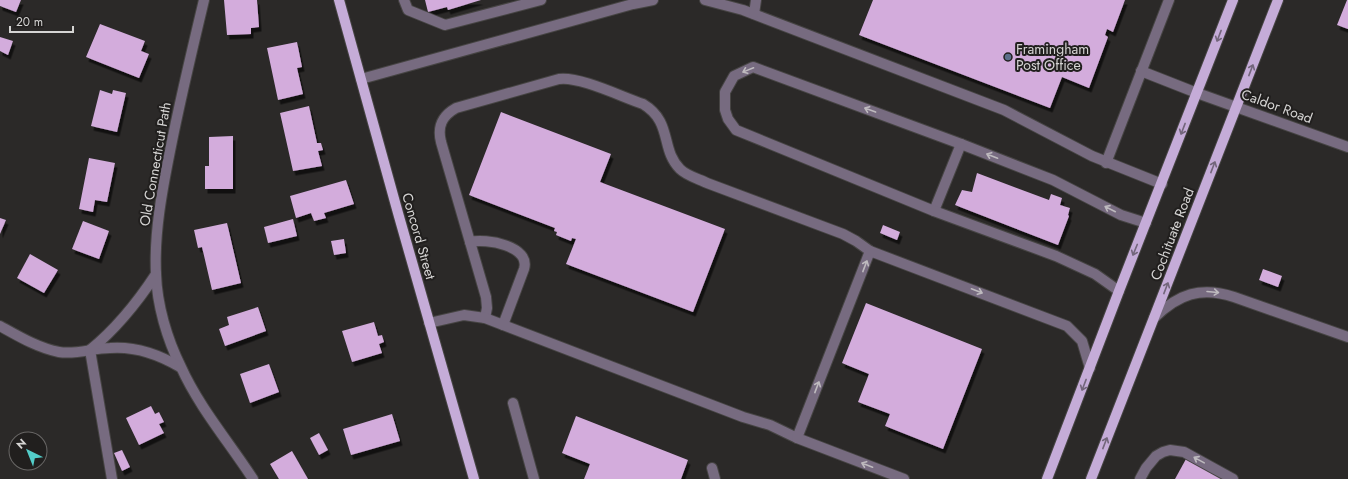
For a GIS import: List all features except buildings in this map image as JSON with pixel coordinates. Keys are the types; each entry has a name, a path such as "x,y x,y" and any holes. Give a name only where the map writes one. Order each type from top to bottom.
{"main road":[{"name":"Concord Street","path":"339,0 474,479"},
{"name":"Cochituate Road","path":"1047,479 1233,0"},
{"name":"Cochituate Road","path":"1091,479 1278,0"}],"street":[{"name":"Old Connecticut Path","path":"204,0 178,111 164,180 158,228 156,274 158,296 163,318 180,366 205,410 253,479"},
{"path":"404,0 408,10 445,25 541,0"},
{"path":"361,79 633,4 653,0"},
{"path":"705,0 728,5 754,14 1004,110 1106,163 1162,184"},
{"path":"754,14 756,0"},
{"path":"1106,163 1169,0"},
{"path":"1119,291 1094,274 1056,256 934,211 736,130 728,119 725,110 725,92 734,76 753,67 961,144 1052,180 1121,215 1146,223"},
{"name":"Caldor Road","path":"1141,71 1197,93 1348,147"},
{"path":"485,318 487,308 486,297 440,137 440,125 442,120 451,111 462,106 565,78 578,80 643,104 652,110 661,122 672,158 686,173 708,183 843,234 870,250 1067,326 1082,341 1090,368"},
{"path":"934,211 961,144"},
{"path":"470,242 484,240 495,242 520,253 525,261 524,269 503,325"},
{"path":"797,438 870,250"},
{"path":"90,350 106,337 125,317 141,298 156,274"},
{"path":"1154,318 1176,300 1195,293 1215,292 1234,297 1348,337"},
{"path":"429,323 464,315 485,318 743,417 770,425 797,438 904,479"},
{"path":"0,326 32,343 59,352 128,348 145,350 164,357 180,366"},
{"path":"90,350 112,479"},
{"path":"513,402 534,479"},
{"path":"1140,479 1146,468 1156,456 1162,452 1170,450 1184,452 1233,479"},
{"path":"712,468 715,479"}],"place":[{"name":"Framingham Post Office","path":"1008,57"}]}
